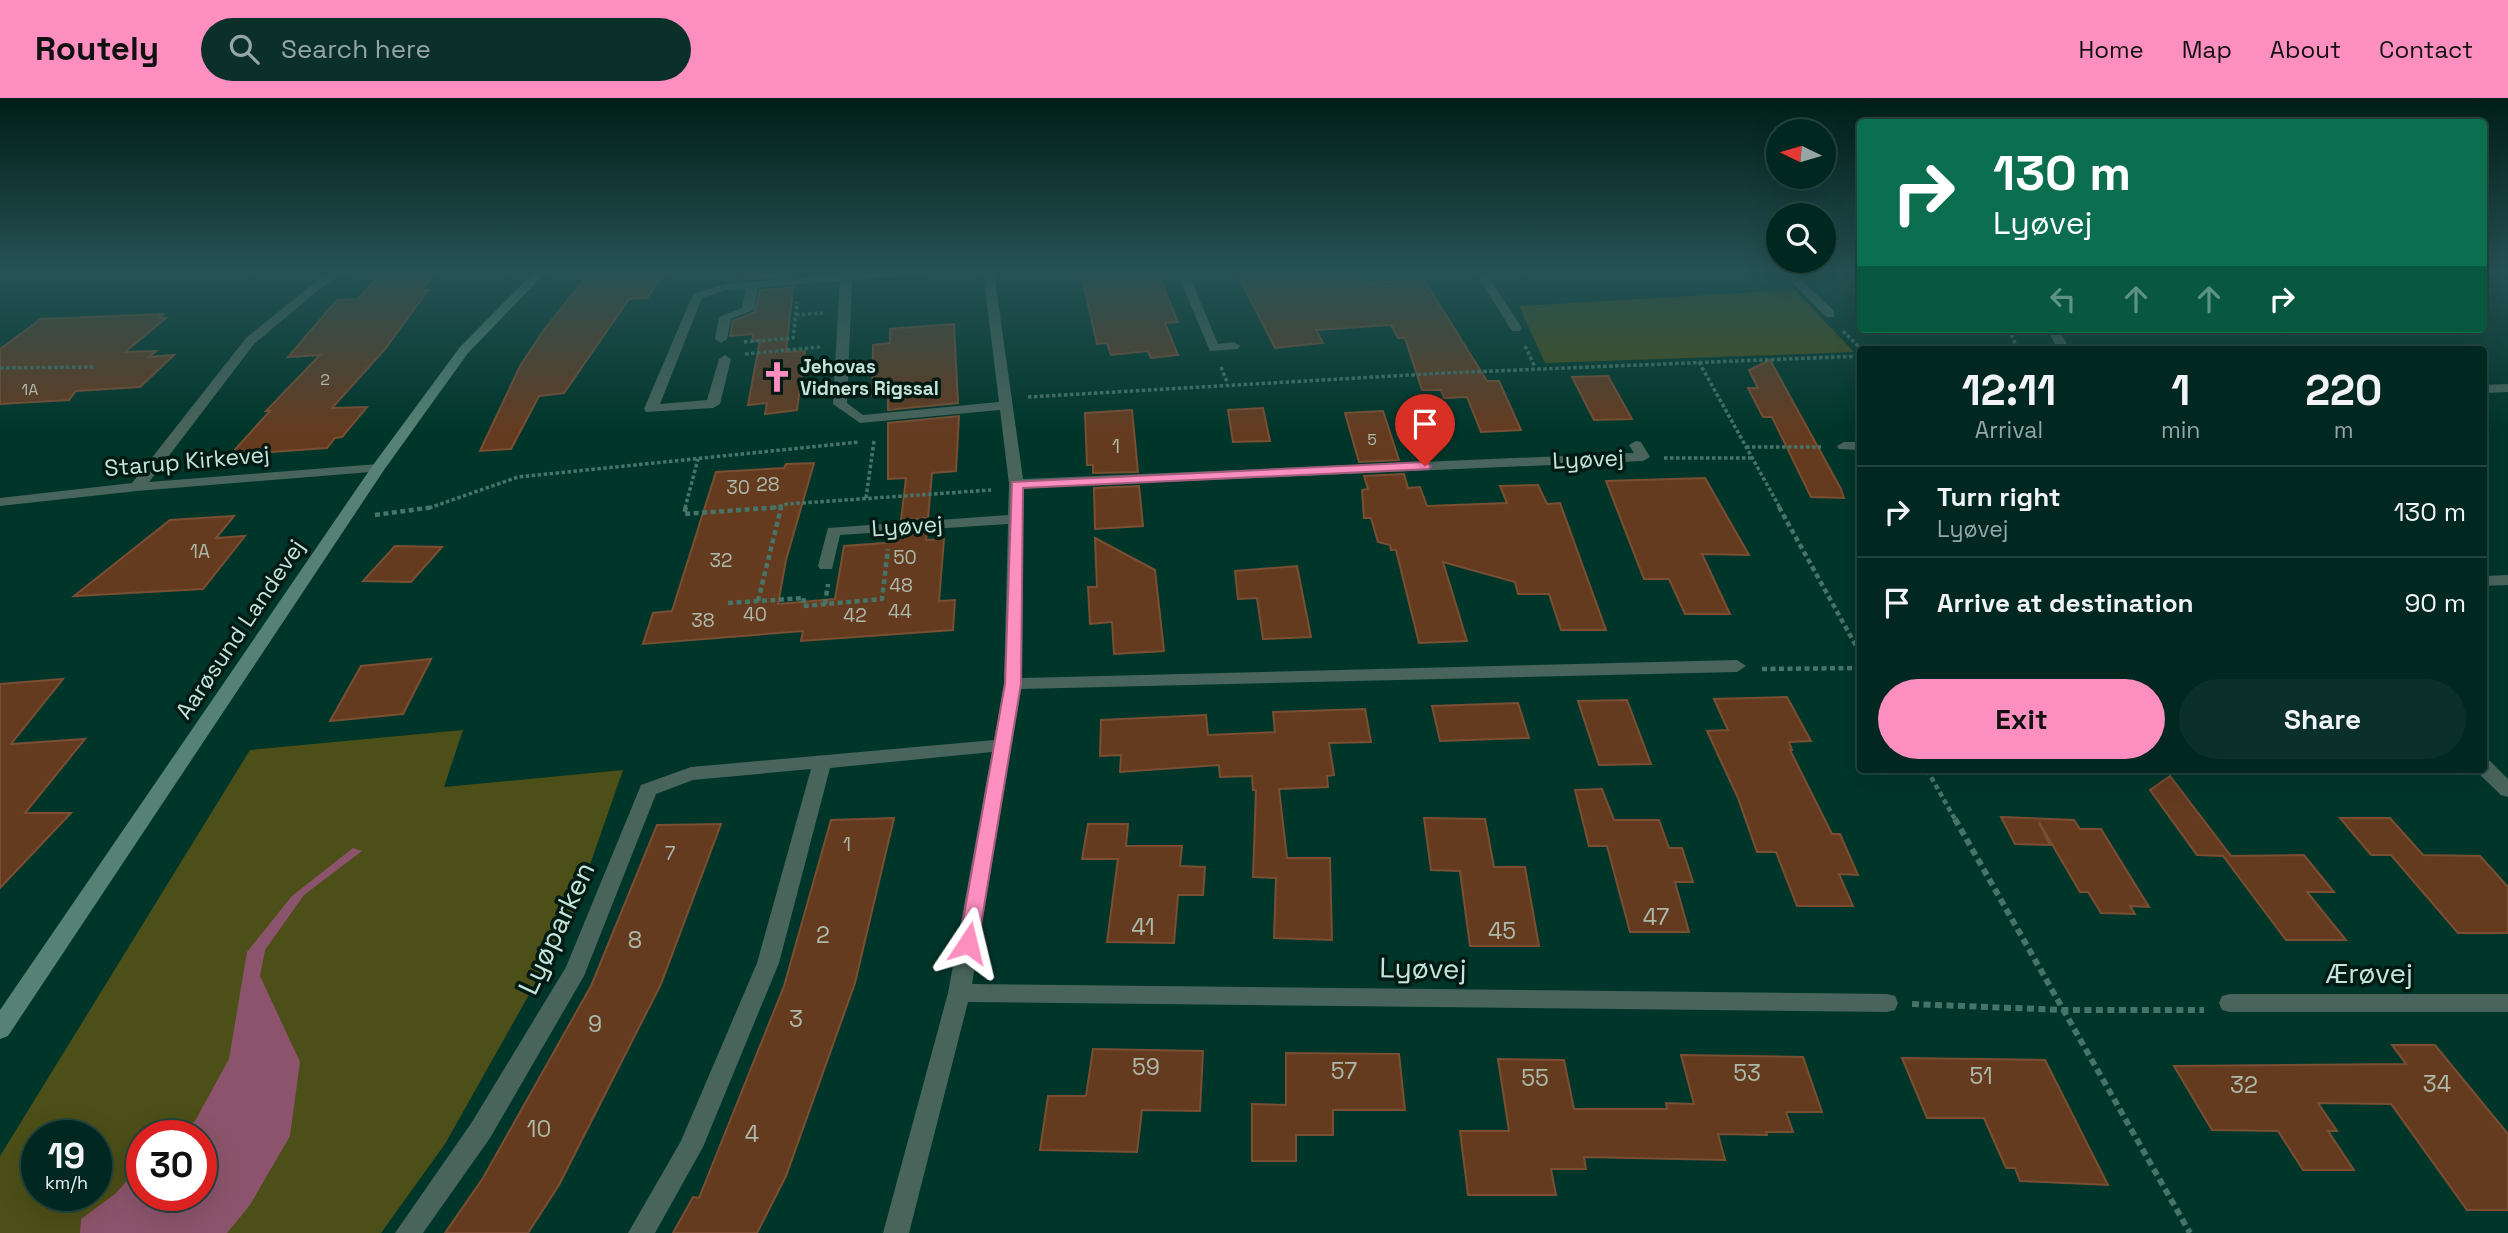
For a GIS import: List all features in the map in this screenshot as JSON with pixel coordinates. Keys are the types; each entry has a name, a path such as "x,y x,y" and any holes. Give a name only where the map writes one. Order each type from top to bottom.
{"street":[{"path":"136,487 250,341 271,325"},
{"name":"Aarøsund Landevej","path":"0,1029 378,468 464,350 488,325"},
{"path":"685,325 651,409 713,404 725,359"},
{"path":"720,339 723,325"},
{"path":"842,325 840,404 860,419 1007,402"},
{"path":"896,1233 959,993 1013,684 1016,484 996,325"},
{"path":"1204,325 1214,348 1234,346"},
{"path":"2487,388 2508,387"},
{"path":"1844,446 1857,446"},
{"name":"Lyøvej","path":"1016,484 1639,451"},
{"name":"Starup Kirkevej","path":"0,502 136,487 378,468"},
{"name":"Lyøvej","path":"825,566 833,531 1016,519"},
{"path":"2487,581 2508,580"},
{"path":"1013,684 1737,666"},
{"name":"Lyøparken","path":"408,1233 481,1130 576,970 648,790 691,774 1004,745"},
{"path":"641,1233 691,1147 768,963 822,763"},
{"path":"2487,770 2508,790"},
{"name":"Lyøvej","path":"959,993 1887,1003"},
{"name":"Ærøvej","path":"2230,1003 2508,1003"}],"path":[{"path":"720,339 728,344 793,338 794,325"},
{"path":"725,359 841,344"},
{"path":"1007,402 1227,382 1857,356"},
{"path":"1699,362 1857,647"},
{"path":"0,368 95,367"},
{"path":"346,517 428,509 518,477 888,439"},
{"path":"866,498 874,441"},
{"path":"1745,447 1844,446"},
{"path":"1639,451 1754,458"},
{"path":"698,458 684,514 781,508 787,503 994,489 1016,484"},
{"path":"758,601 781,508"},
{"path":"1737,666 1764,670 1857,668"},
{"path":"1929,773 2190,1233"},
{"path":"1887,1003 2064,1010 2209,1010 2230,1003"}],"shaded area":[{"path":"1528,325 1828,325 1854,352 1545,363"},
{"path":"463,730 444,787 623,770 570,922 445,1144 381,1233 0,1233 0,1156 21,1122 21,1211 112,1211 112,1120 22,1120 250,750"},
{"path":"353,848 362,851 304,895 265,950 260,976 300,1062 290,1136 250,1205 227,1233 80,1233 81,1219 92,1211 112,1211 112,1196 126,1182 126,1211 217,1211 217,1120 196,1120 229,1059 247,952 292,896"}],"building":[{"path":"33,325 158,325 125,352 156,351 149,357 174,355 140,387 76,391 69,400 0,404 0,349"},
{"path":"316,325 403,325 385,349 332,408 367,407 342,437 335,438 327,448 230,455 270,411 266,411 320,355 288,357"},
{"path":"548,325 611,325 564,393 539,396 511,449 480,451 520,366"},
{"name":"Jehovas Vidners Rigssal","path":"732,325 789,325 786,352 805,351 797,410 765,414 767,403 748,405 760,340 752,341 753,334 730,336"},
{"path":"954,325 958,403 888,410 888,394 872,396 873,345 890,343 890,329"},
{"path":"1093,325 1166,325 1178,355 1151,358 1148,351 1111,355 1107,343 1097,344"},
{"path":"1263,325 1452,325 1487,381 1499,381 1521,430 1481,432 1467,397 1444,398 1441,390 1422,390 1405,338 1398,338 1391,325 1316,330 1323,343 1275,348"},
{"path":"1770,360 1844,498 1811,497 1772,417 1763,417 1748,388 1758,388 1749,370"},
{"path":"1608,376 1632,419 1594,420 1572,377"},
{"path":"1263,408 1270,441 1233,442 1228,410"},
{"path":"1132,410 1138,472 1093,473 1093,465 1087,465 1085,413"},
{"path":"1383,411 1399,460 1359,462 1345,413"},
{"path":"959,416 956,471 932,473 928,518 901,520 906,478 888,479 888,423"},
{"path":"814,463 786,560 778,604 835,599 844,546 898,542 899,534 927,532 926,540 944,539 939,601 955,600 953,630 801,641 803,631 643,644 653,613 672,611 716,472 784,468 786,464"},
{"path":"1404,474 1408,488 1420,487 1427,506 1507,503 1500,486 1538,485 1547,504 1560,503 1606,630 1561,630 1549,594 1518,594 1515,582 1443,562 1467,641 1419,643 1396,550 1391,550 1390,545 1378,542 1371,518 1364,518 1362,490 1368,489 1364,476"},
{"path":"1705,478 1749,555 1702,554 1730,614 1685,614 1669,579 1644,579 1606,481"},
{"path":"1139,486 1143,526 1095,529 1094,488"},
{"path":"234,516 216,538 245,536 203,589 74,596 170,520"},
{"path":"1095,538 1155,570 1164,651 1114,654 1112,622 1090,624 1088,587 1097,587"},
{"path":"395,546 442,547 411,582 363,581"},
{"path":"1297,566 1311,637 1263,639 1257,598 1238,599 1235,571"},
{"path":"431,659 403,714 330,721 361,666"},
{"path":"63,679 11,744 85,739 25,813 71,813 0,888 0,684"},
{"path":"1787,697 1811,741 1789,742 1790,750 1832,834 1840,834 1858,875 1839,874 1853,906 1797,906 1776,852 1757,852 1738,798 1707,731 1728,730 1714,699"},
{"path":"1627,700 1651,764 1599,765 1578,701"},
{"path":"1518,703 1529,738 1440,741 1432,706"},
{"path":"1365,709 1371,742 1329,743 1334,775 1327,776 1328,787 1279,789 1287,858 1330,858 1332,940 1274,938 1276,878 1253,877 1256,790 1253,790 1252,776 1220,777 1219,765 1120,772 1121,755 1100,756 1101,720 1206,715 1208,735 1275,732 1273,712"},
{"path":"2170,776 2231,856 2304,855 2334,892 2307,892 2346,940 2286,940 2223,856 2197,855 2150,790"},
{"path":"1602,789 1614,820 1659,820 1669,848 1682,848 1693,882 1675,882 1689,932 1630,932 1607,846 1589,846 1575,790"},
{"path":"2001,817 2074,820 2080,829 2101,829 2149,907 2130,906 2135,914 2101,913 2088,892 2080,892 2039,822 2050,845 2015,844"},
{"path":"894,818 855,983 786,1176 757,1233 673,1233 693,1197 699,1198 784,986 831,820"},
{"path":"1424,818 1485,819 1494,867 1525,867 1539,946 1470,946 1460,871 1431,870"},
{"path":"2340,818 2390,818 2423,855 2480,856 2508,887 2508,933 2458,933 2391,855 2371,855"},
{"path":"721,824 661,984 559,1185 528,1233 445,1233 483,1178 591,986 657,825"},
{"path":"1088,824 1128,824 1126,846 1182,846 1180,866 1205,867 1203,895 1178,895 1174,943 1107,942 1118,859 1082,859"},
{"path":"2392,1045 2435,1045 2508,1134 2508,1210 2467,1210 2391,1104 2318,1103 2337,1131 2328,1131 2354,1170 2303,1170 2278,1131 2212,1130 2174,1066 2406,1064"},
{"path":"1093,1049 1203,1051 1200,1111 1142,1110 1137,1152 1040,1150 1048,1096 1086,1096"},
{"path":"1286,1053 1399,1054 1405,1110 1333,1110 1333,1135 1296,1135 1296,1161 1252,1161 1252,1104 1286,1105"},
{"path":"1681,1055 1803,1057 1822,1112 1786,1112 1793,1132 1766,1132 1767,1135 1718,1134 1725,1160 1584,1157 1586,1169 1551,1169 1556,1195 1468,1195 1460,1131 1509,1131 1498,1059 1564,1060 1574,1109 1667,1109 1666,1103 1694,1104"},
{"path":"1902,1058 2045,1060 2108,1185 2020,1181 2015,1168 2006,1168 1984,1118 1927,1118"}],"place":[{"name":"Jehovas Vidners Rigssal","path":"777,377"}],"route":[{"path":"968,943 1013,684 1016,484 1425,466"}]}
